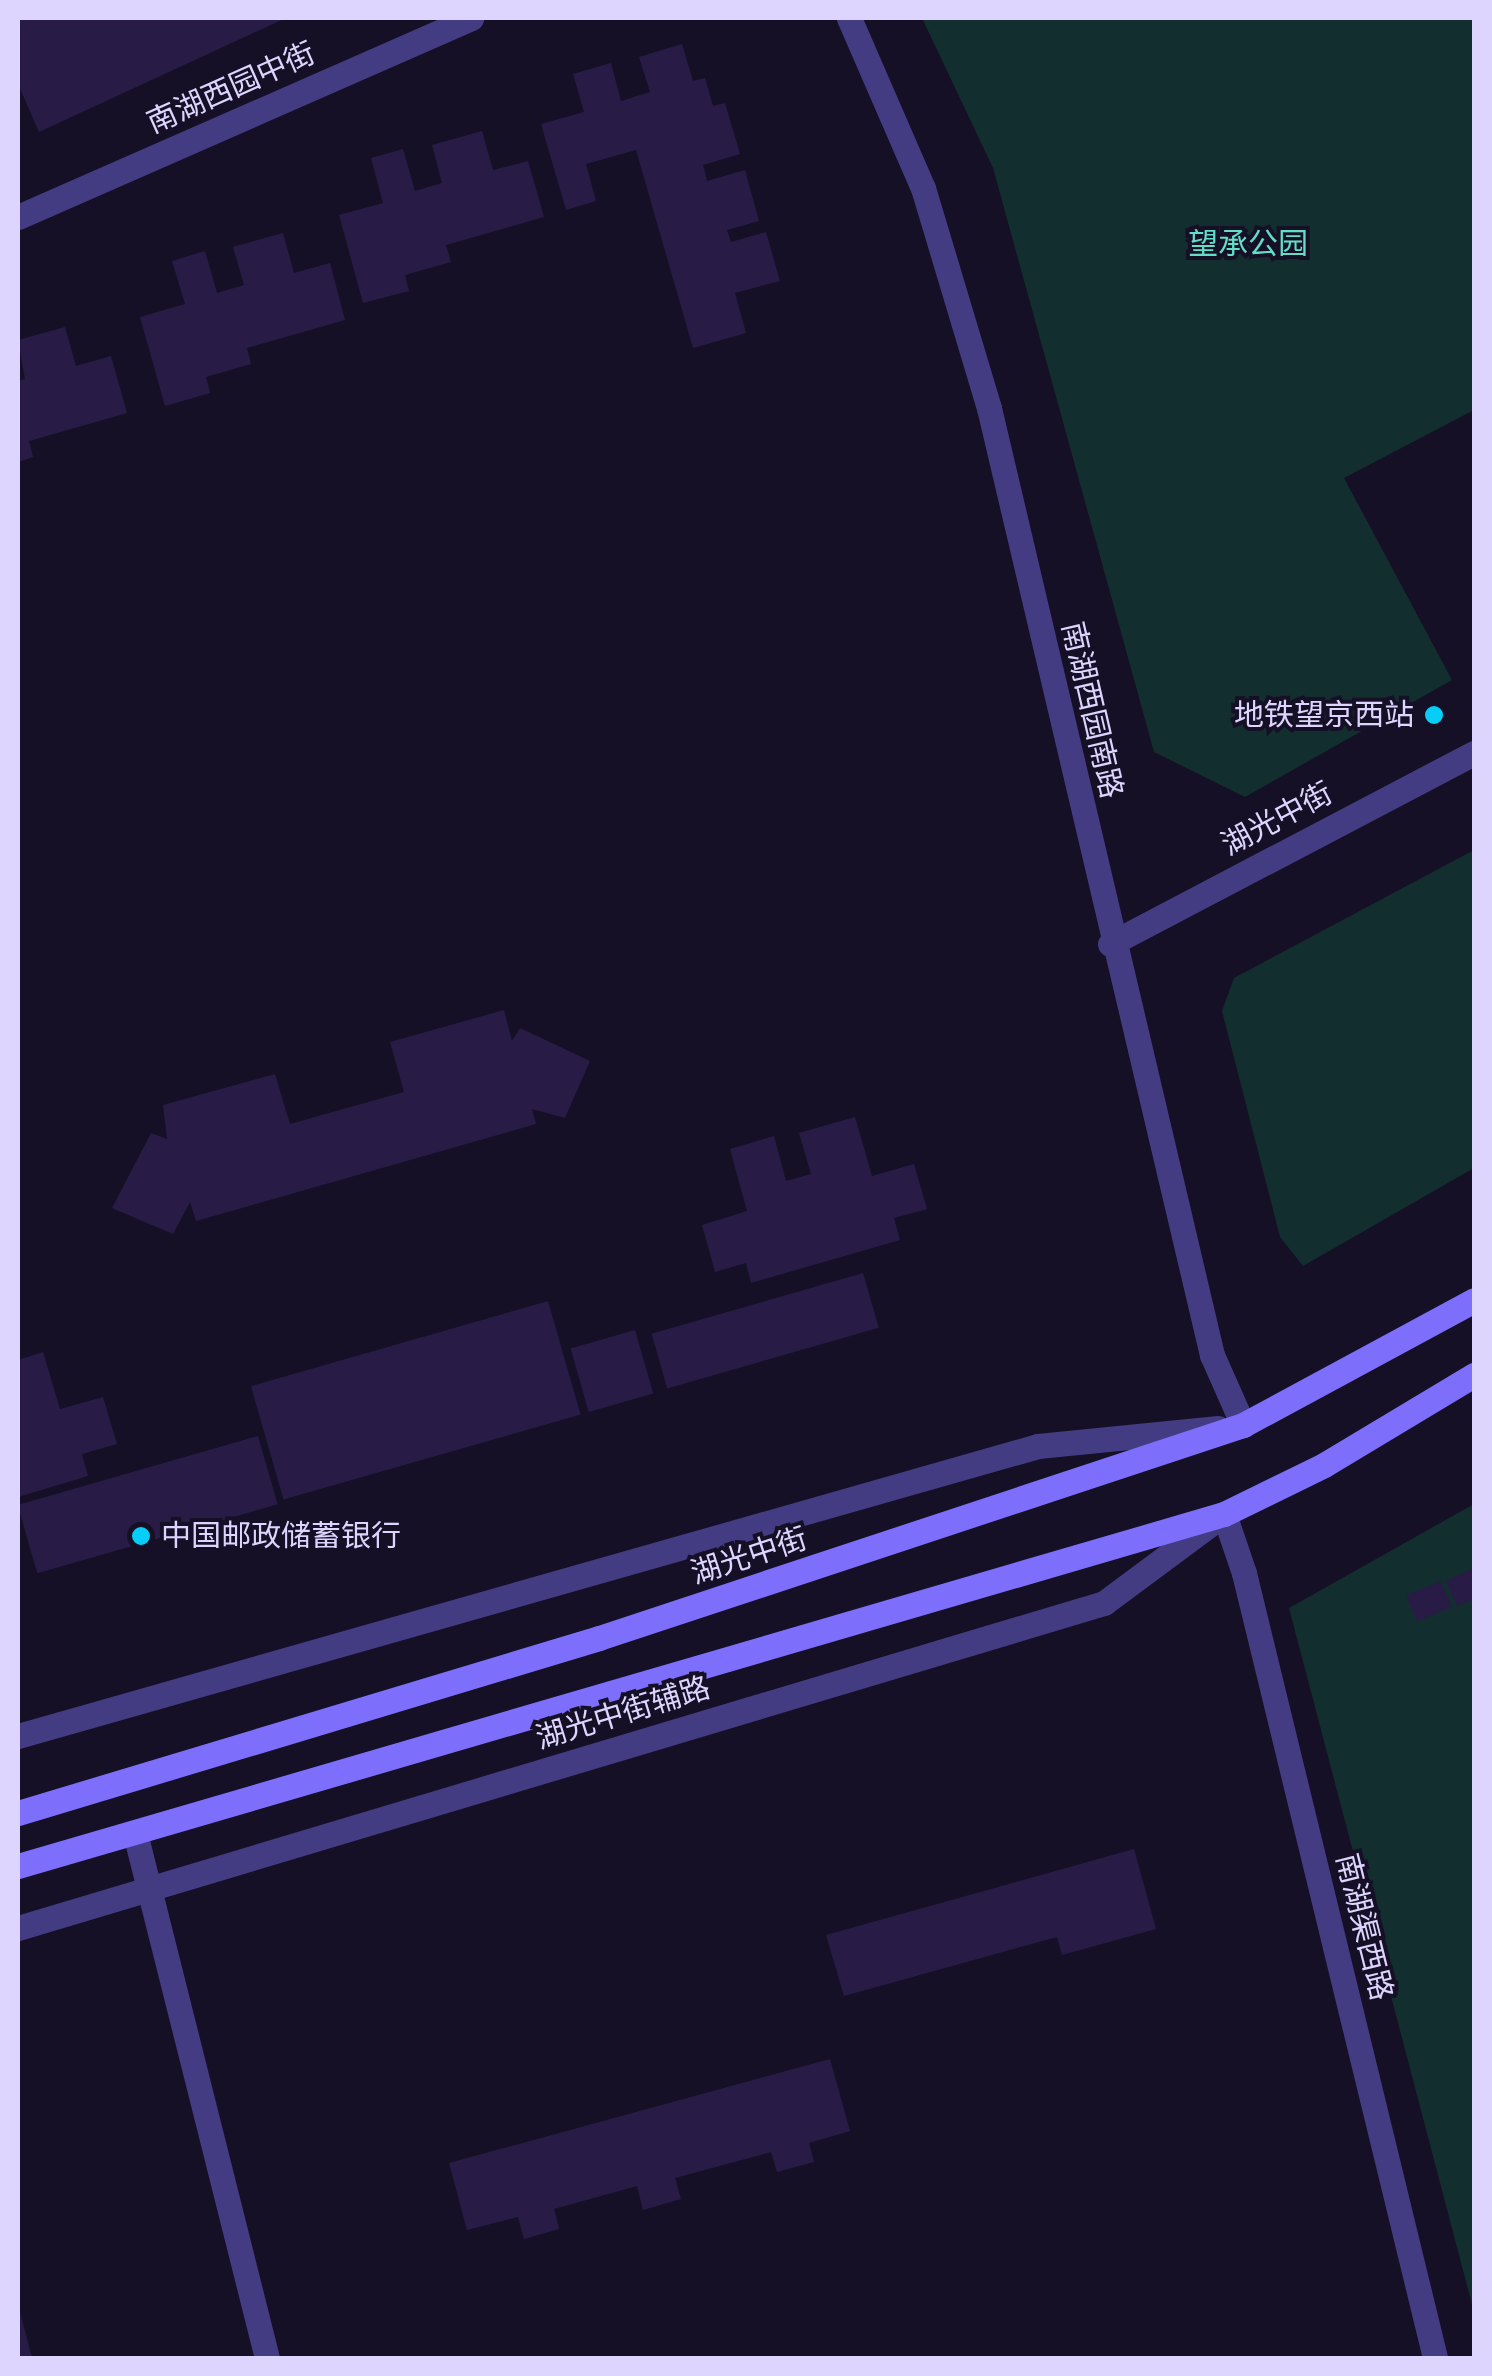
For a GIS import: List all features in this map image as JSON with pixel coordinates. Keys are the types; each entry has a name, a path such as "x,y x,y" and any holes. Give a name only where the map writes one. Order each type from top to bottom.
{"main road":[{"name":"湖光中街","path":"18,1813 599,1638 1243,1425 1474,1300"},
{"path":"18,1866 1224,1514 1324,1465 1474,1375"}],"street":[{"name":"南湖西园中街","path":"18,218 471,18"},
{"name":"南湖西园南路","path":"849,18 923,188 958,296 1110,944 1212,1355 1243,1425"},
{"name":"湖光中街","path":"1110,944 1474,753"},
{"path":"18,1736 1038,1446 1243,1425"},
{"name":"湖光中街辅路","path":"18,1928 1104,1603 1224,1514"},
{"name":"南湖渠西路","path":"1224,1514 1244,1573 1435,2358"},
{"path":"135,1833 267,2358"}],"green space":[{"name":"望承公园","path":"922,18 1474,18 1474,410 1344,478 1452,680 1245,797 1154,752 993,168"},
{"path":"1474,850 1474,1168 1303,1266 1280,1237 1222,1011 1234,978"},
{"path":"1474,1504 1474,2312 1289,1608"}],"building":[{"path":"18,18 286,18 39,132 18,84"},
{"path":"682,44 693,81 705,78 713,106 725,103 740,154 703,165 707,181 745,170 759,221 727,230 731,242 766,232 780,281 735,293 746,333 693,348 636,150 586,164 596,201 566,210 541,124 584,112 573,74 611,63 621,101 650,92 639,57"},
{"path":"482,131 493,170 528,161 544,217 446,245 451,262 405,275 409,291 363,303 339,215 383,203 371,158 403,149 415,191 442,183 432,145"},
{"path":"283,233 294,273 330,263 345,320 247,348 251,364 206,377 210,393 165,406 140,317 185,304 172,261 205,251 217,293 244,285 233,247"},
{"path":"65,327 76,366 111,356 127,413 29,441 33,457 18,462 18,381 25,379 18,340"},
{"path":"504,1010 512,1041 520,1028 590,1061 565,1118 532,1109 536,1124 196,1221 190,1202 173,1234 112,1208 151,1133 167,1139 163,1105 275,1074 290,1124 404,1092 390,1042"},
{"path":"855,1117 872,1176 914,1164 927,1209 894,1218 900,1240 751,1283 746,1263 715,1272 702,1225 747,1211 730,1149 774,1136 786,1181 811,1174 799,1133"},
{"path":"863,1273 879,1328 667,1388 652,1334"},
{"path":"548,1301 581,1414 283,1500 251,1386"},
{"path":"635,1330 653,1393 589,1412 571,1348"},
{"path":"43,1352 60,1409 103,1397 117,1444 82,1454 88,1476 18,1497 18,1360"},
{"path":"258,1436 278,1504 37,1573 18,1505"},
{"path":"1474,1568 1474,1599 1457,1606 1446,1581"},
{"path":"1441,1581 1452,1607 1417,1622 1406,1596"},
{"path":"1134,1849 1156,1929 1062,1955 1057,1937 844,1996 826,1935"},
{"path":"830,2059 850,2131 809,2143 814,2162 777,2172 771,2152 675,2178 681,2199 643,2210 637,2186 554,2209 559,2229 524,2239 518,2217 467,2230 449,2163"},
{"path":"19,2308 32,2358 18,2358"}],"place":[{"name":"地铁望京西站","path":"1434,715"},
{"name":"中国邮政储蓄银行","path":"141,1536"}]}
